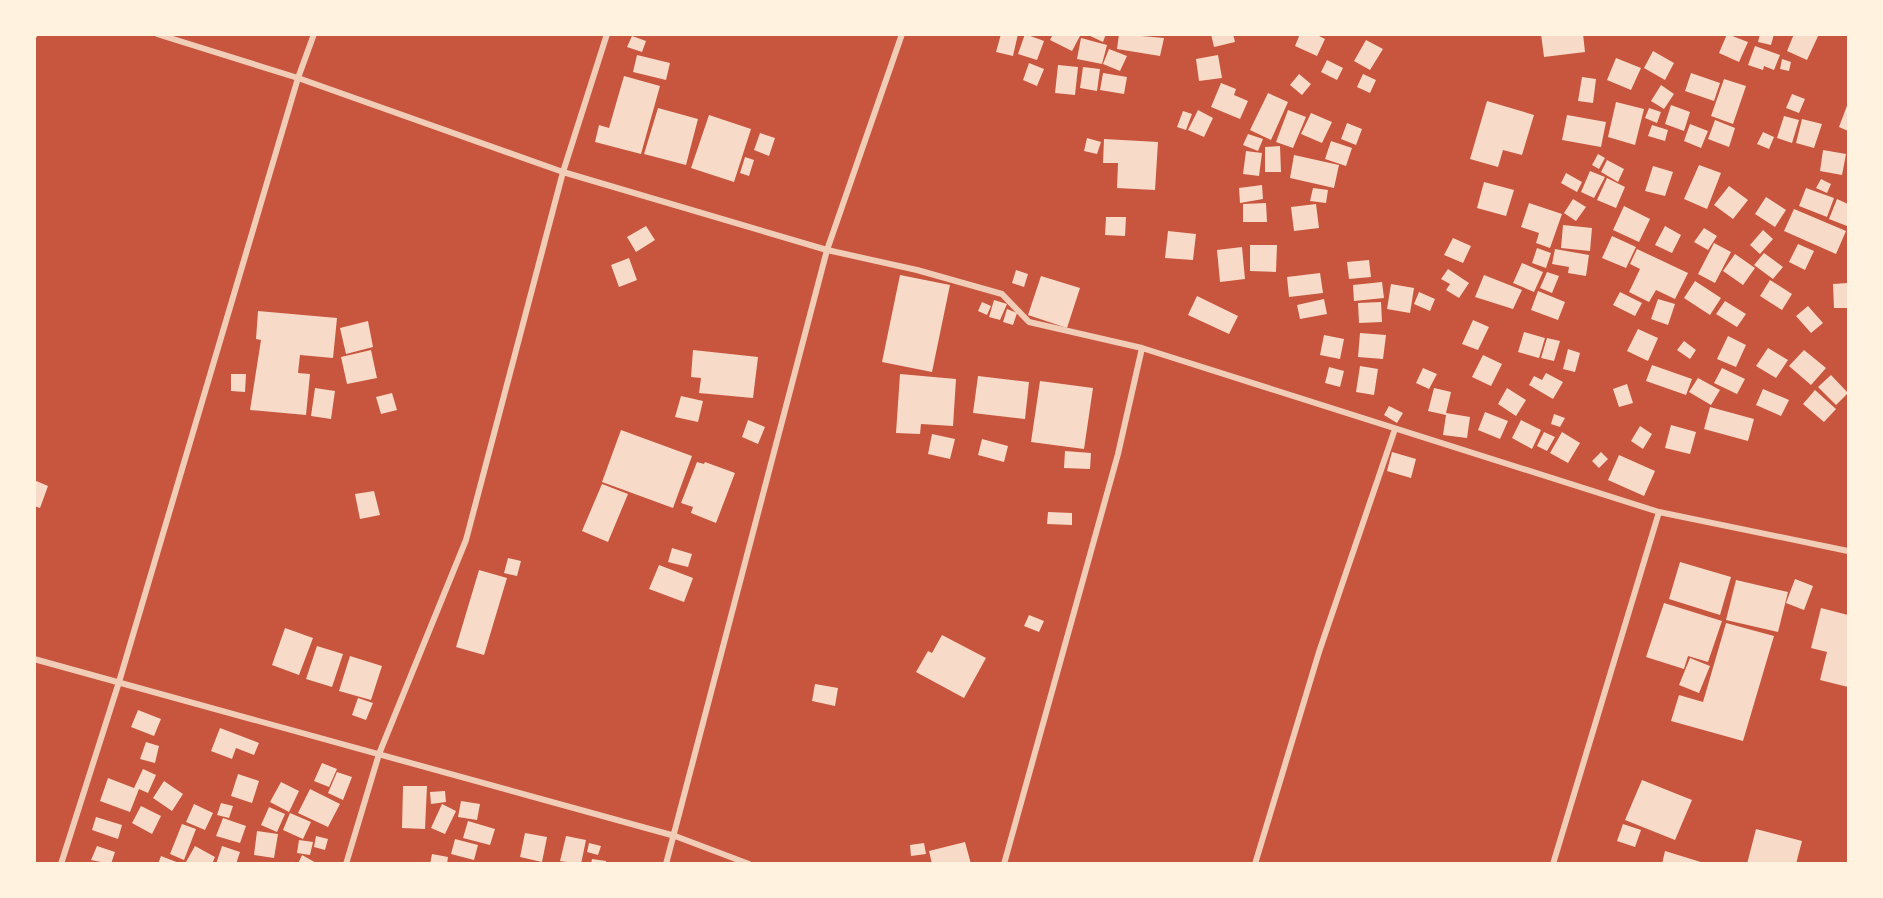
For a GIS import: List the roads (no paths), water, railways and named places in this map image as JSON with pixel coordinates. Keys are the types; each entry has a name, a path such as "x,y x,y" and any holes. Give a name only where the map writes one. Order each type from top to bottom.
{"street":[{"path":"157,34 298,78 563,172 828,250 917,270 1002,294 1029,322 1142,348 1659,512 1848,550"},
{"path":"61,864 119,682 298,78 314,34"},
{"path":"346,864 379,754 466,540 563,172 607,34"},
{"path":"666,864 828,250 903,34"},
{"path":"1004,864 1118,454 1142,348"},
{"path":"1256,864 1319,652 1395,429"},
{"path":"1553,864 1659,512"},
{"path":"34,659 675,836 748,864"}]}
